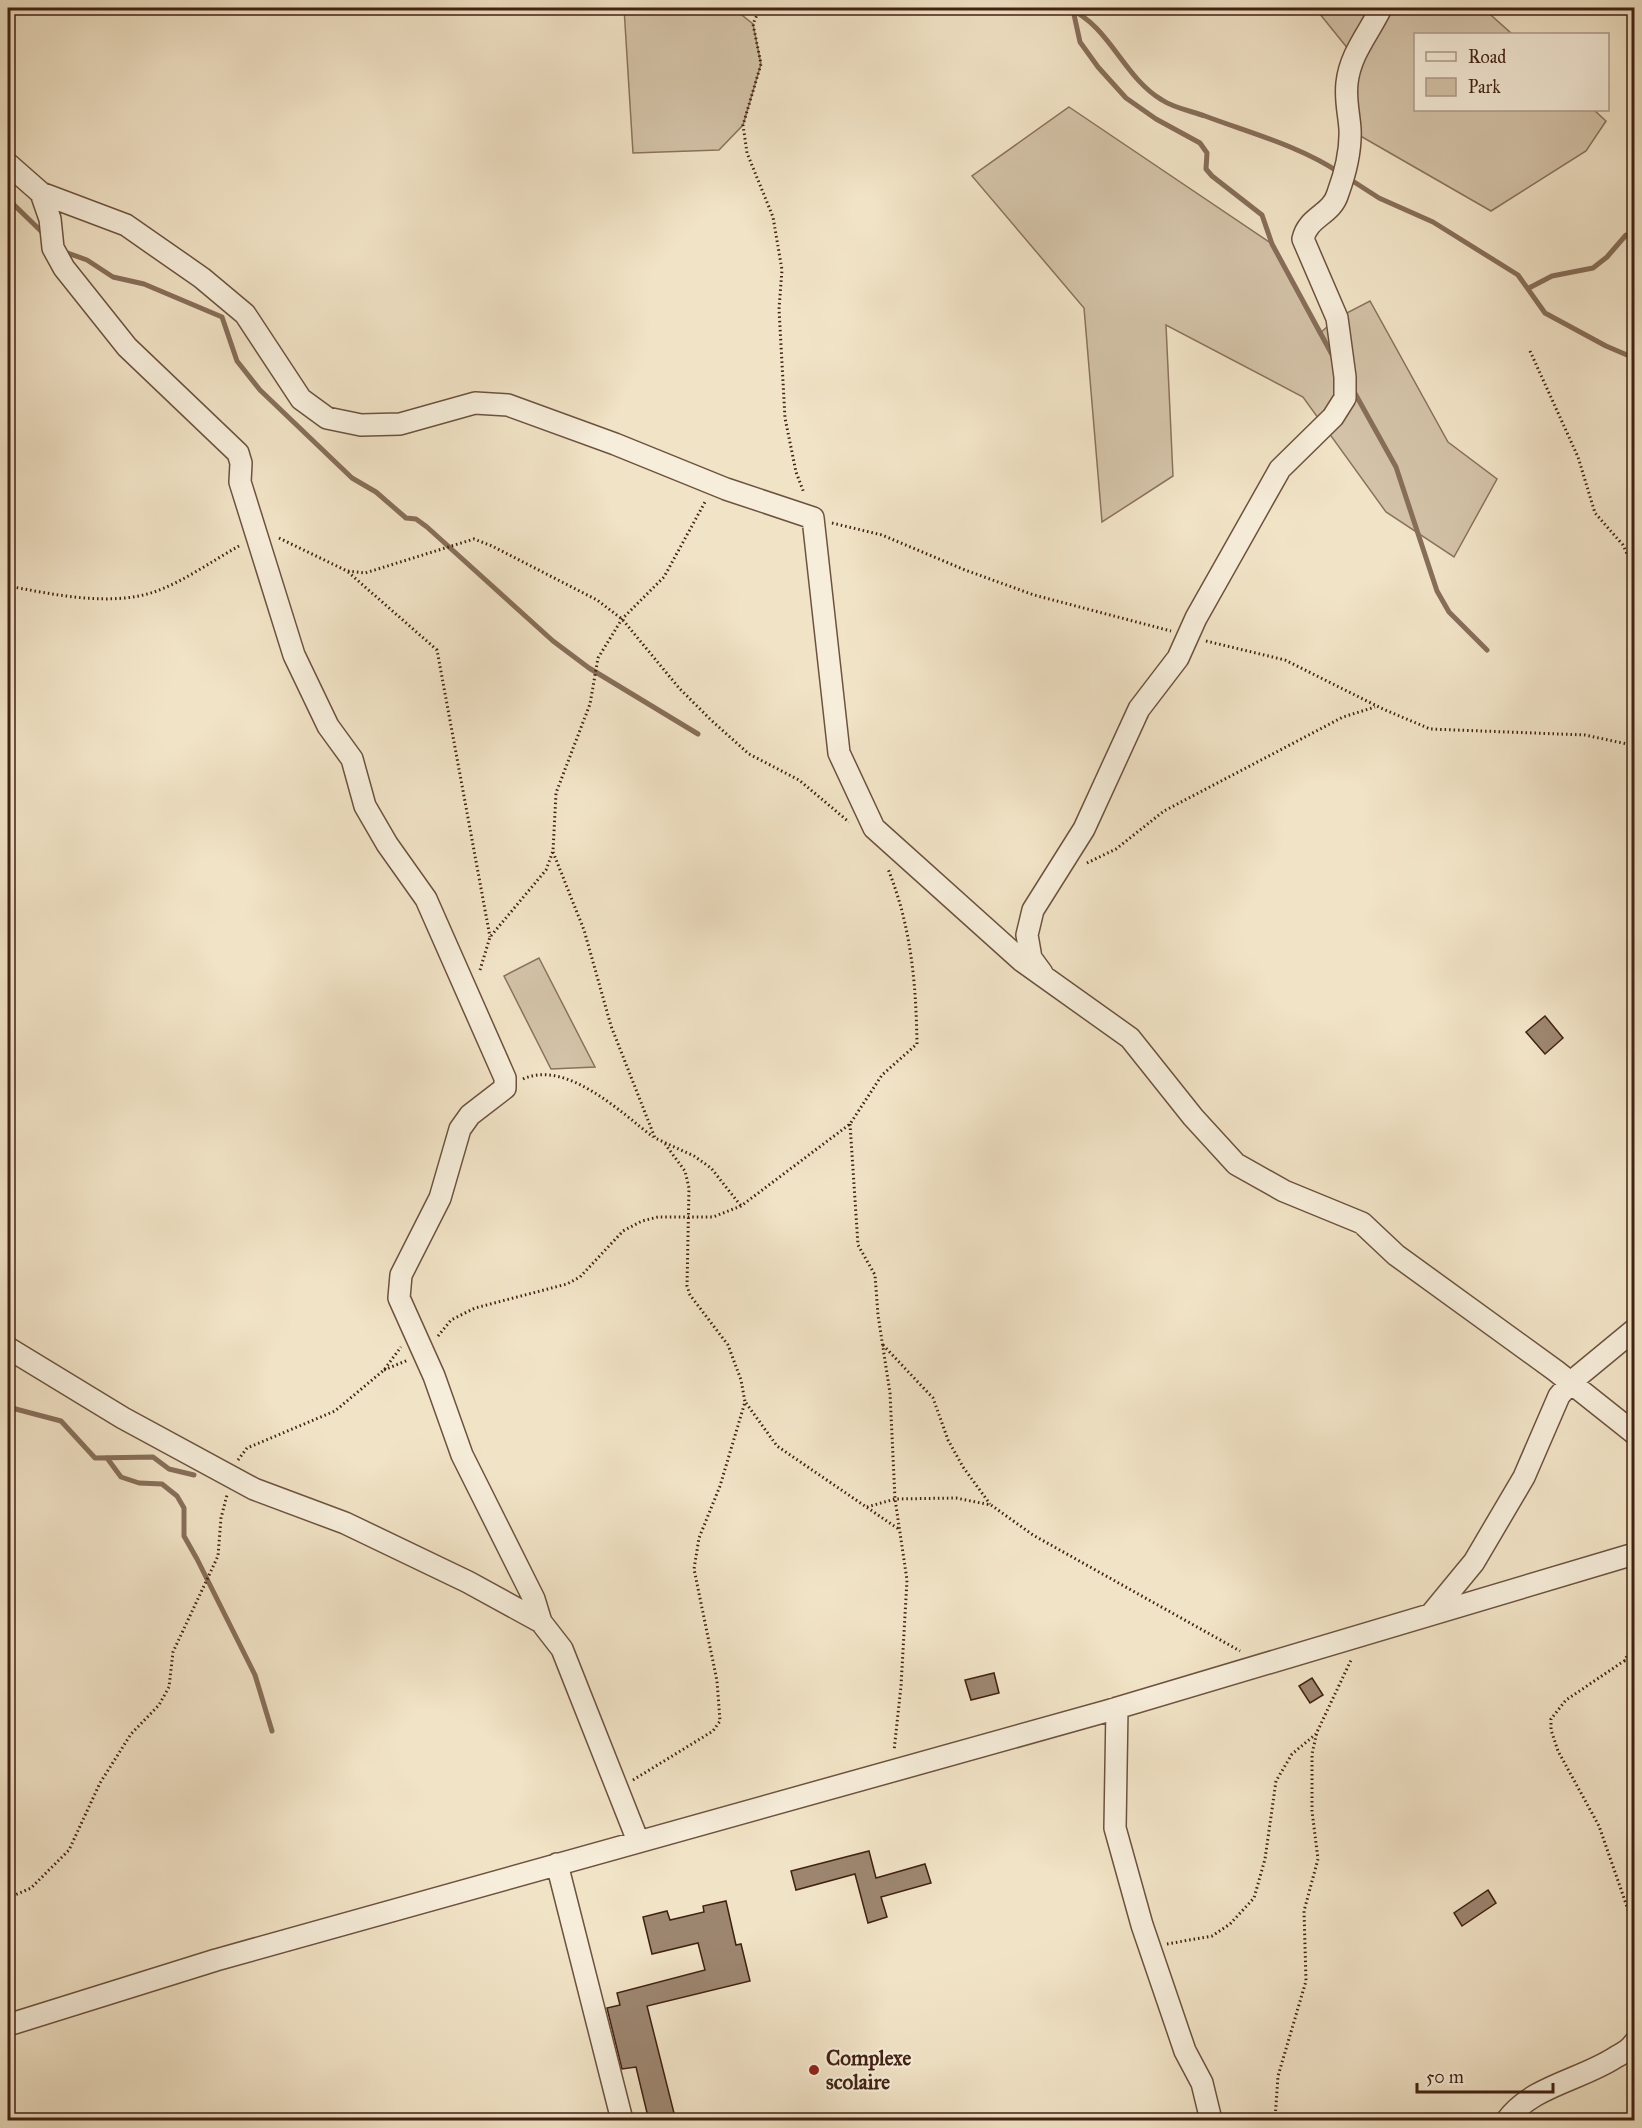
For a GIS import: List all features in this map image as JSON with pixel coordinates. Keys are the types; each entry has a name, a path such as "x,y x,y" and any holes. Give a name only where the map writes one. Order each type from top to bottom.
{"street":[{"path":"1046,979 1031,958 1027,935 1033,910 1084,829 1138,709 1178,658 1280,469 1334,417 1345,398 1345,377 1337,318 1304,239 1305,228 1314,218 1329,211 1338,193 1348,150 1347,82 1353,56 1381,8"},
{"path":"8,164 41,193 126,225 202,278 246,314 301,399 327,418 361,425 400,424 475,403 508,405 715,484 813,518 839,753 874,828 1022,961 1130,1038 1193,1117 1236,1164 1284,1191 1362,1222 1396,1255 1571,1382 1635,1433"},
{"path":"41,193 50,219 53,248 64,268 127,347 237,453 241,463 240,482 258,536 268,579 294,656 328,726 352,759 365,806 387,844 426,899 505,1078 505,1088 470,1115 460,1129 440,1198 400,1275 399,1298 424,1354 462,1455 534,1599 541,1622 561,1648 638,1841"},
{"path":"1432,1613 1474,1562 1524,1477 1559,1396 1571,1382 1635,1330"},
{"path":"8,1348 123,1418 254,1489 345,1523 468,1582 541,1622"},
{"path":"8,2025 216,1960 891,1769 1117,1708 1365,1632 1635,1554"},
{"path":"1117,1708 1115,1828 1149,1947 1185,2051 1202,2083 1211,2121"},
{"path":"557,1864 622,2121"},
{"path":"1507,2121 1516,2108 1545,2091 1603,2066 1635,2043"}],"path":[{"path":"760,8 753,24 761,64 743,125 747,153 773,217 782,270 779,309 785,418 796,472 813,518 882,535 965,570 1034,595 1285,660 1377,706 1430,729 1585,735 1627,744 1635,740"},
{"path":"1530,351 1578,457 1595,513 1623,545 1635,569"},
{"path":"480,975 480,966 490,937 546,870 553,850 556,793 590,704 598,658 622,619 664,577 715,484"},
{"path":"8,586 95,597 125,598 154,592 258,536 279,538 347,571 437,650 490,937"},
{"path":"347,571 364,573 474,539 492,546 597,600 622,619 679,688 749,754 799,780 853,825"},
{"path":"1085,864 1116,849 1164,811 1343,717 1377,706"},
{"path":"553,850 584,930 611,1026 644,1117 655,1138"},
{"path":"384,1370 424,1354 451,1320 475,1308 567,1284 580,1277 623,1231 642,1221 658,1217 713,1217 741,1206 850,1124 882,1075 917,1044 917,992 909,935 902,902 886,863"},
{"path":"505,1088 528,1077 564,1078 597,1094 655,1138 694,1156 711,1168 741,1206"},
{"path":"850,1124 858,1245 875,1275 890,1393 895,1499 907,1580 902,1686 891,1769"},
{"path":"665,1143 686,1171 689,1188 687,1286 690,1295 728,1345 741,1380 745,1402 777,1446 900,1530"},
{"path":"8,1898 31,1888 69,1850 100,1783 131,1734 159,1706 169,1687 173,1652 218,1556 221,1518 231,1477 239,1458 247,1448 335,1412 384,1370 399,1352 411,1327"},
{"path":"882,1344 933,1398 948,1440 963,1467 991,1505 1033,1535 1262,1663"},
{"path":"617,1789 713,1731 720,1721 717,1681 694,1569 699,1538 720,1486 745,1402"},
{"path":"867,1507 895,1499 956,1498 991,1505"},
{"path":"1275,2121 1278,2076 1306,1981 1304,1911 1318,1858 1312,1811 1312,1754 1317,1732 1365,1632"},
{"path":"1635,1645 1624,1661 1566,1700 1551,1719 1551,1730 1558,1751 1599,1826 1635,1927"},
{"path":"1624,1661 1635,1660"},
{"path":"1149,1947 1212,1936 1230,1924 1254,1898 1265,1859 1276,1781 1292,1754 1317,1732"}],"green space":[{"path":"624,8 733,8 753,24 761,64 743,125 719,150 633,153"},
{"path":"1315,8 1483,8 1511,33 1414,33 1414,111 1595,111 1606,121 1586,151 1491,211 1350,130 1353,55"},
{"path":"1069,107 1272,244 1319,334 1337,318 1370,301 1448,442 1497,479 1454,557 1386,512 1303,397 1166,325 1173,476 1102,522 1084,308 972,176"},
{"path":"539,958 595,1067 551,1069 504,976"}],"building":[{"path":"1545,1016 1563,1038 1545,1054 1526,1032"},
{"path":"994,1673 999,1693 971,1700 965,1680"},
{"path":"1312,1678 1323,1695 1310,1703 1299,1686"},
{"path":"869,1851 876,1878 925,1864 931,1883 881,1897 887,1917 868,1923 855,1874 796,1890 791,1871"},
{"path":"1488,1890 1496,1903 1462,1926 1454,1913"},
{"path":"726,1901 736,1945 741,1944 750,1981 647,2006 676,2121 649,2121 636,2067 622,2069 607,2008 620,2005 617,1993 705,1970 698,1943 652,1954 643,1917 667,1911 670,1920 704,1912 703,1906"}],"waterway":[{"path":"1068,8 1095,27 1148,90 1162,100 1292,148 1325,163 1340,173"},
{"path":"1073,10 1080,42 1098,67 1126,98 1156,119 1200,143 1207,153 1206,169 1212,176 1262,215 1272,244 1335,360"},
{"path":"1348,178 1379,198 1433,222 1518,275 1545,313 1606,346 1634,358"},
{"path":"8,199 44,234"},
{"path":"1529,288 1552,276 1593,268 1607,257 1626,235 1634,232"},
{"path":"62,251 87,260 113,277 144,284 222,317 237,361 260,390 352,478 376,492 406,518 416,519 427,527 553,641 589,668 698,734"},
{"path":"1352,388 1396,467 1437,591 1449,612 1487,650"},
{"path":"8,1407 61,1421 95,1458 153,1457 169,1469 194,1475"},
{"path":"107,1458 121,1477 139,1483 162,1484 177,1496 184,1508 184,1536 255,1675 272,1731"}],"place":[{"name":"Complexe scolaire","path":"814,2070"}]}
